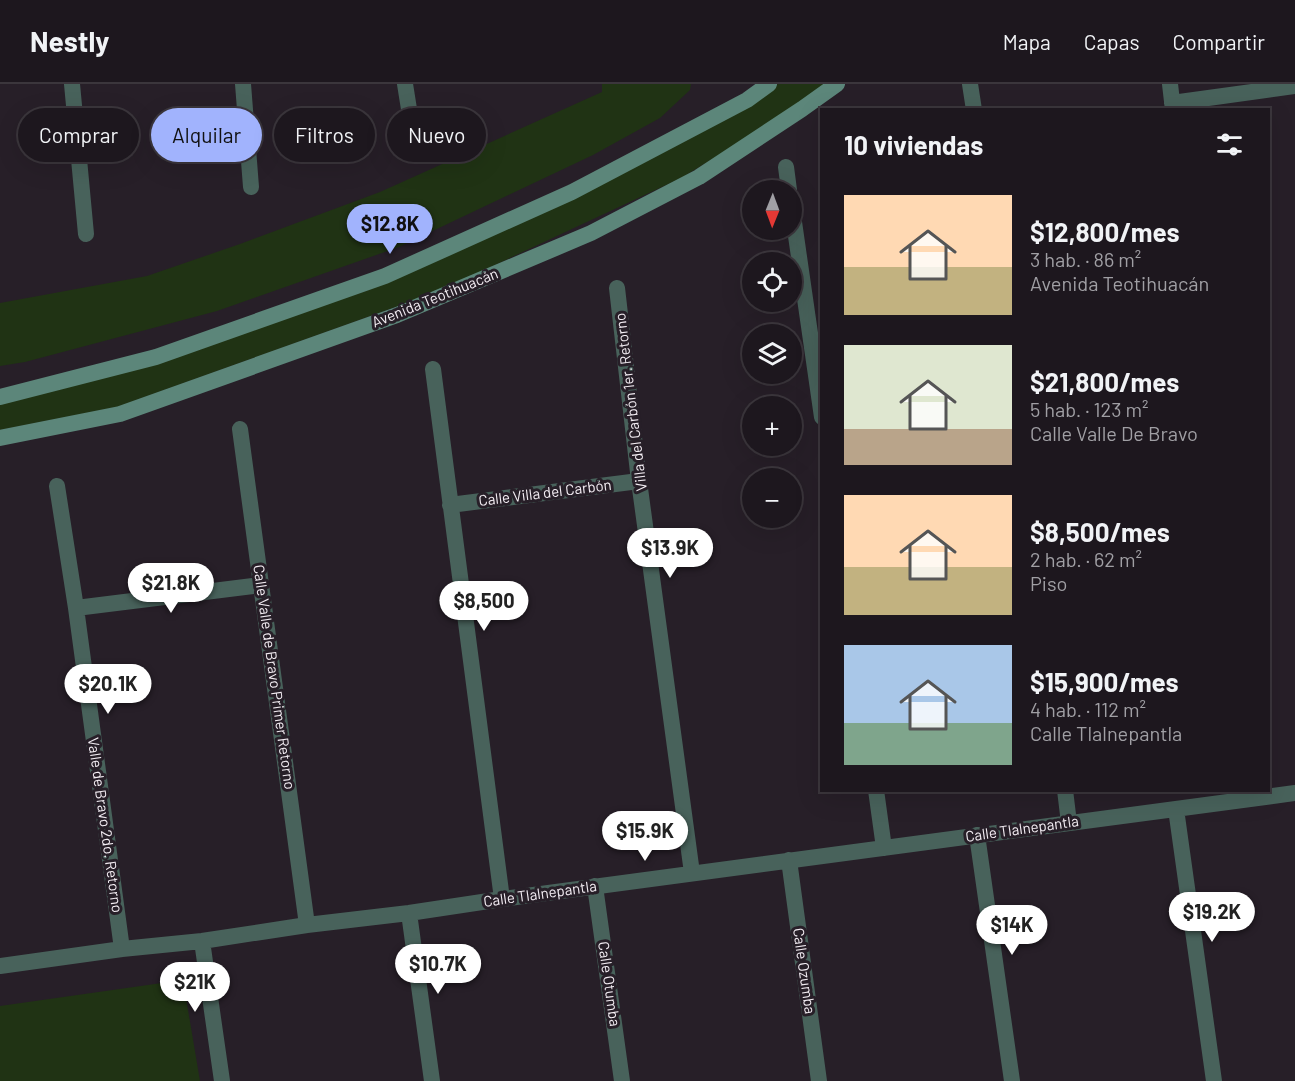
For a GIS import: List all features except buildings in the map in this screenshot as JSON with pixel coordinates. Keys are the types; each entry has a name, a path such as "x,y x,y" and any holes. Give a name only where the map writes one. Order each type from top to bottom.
{"main road":[{"path":"0,397 156,357 386,276 572,192 747,100 769,84"},
{"name":"Avenida Teotihuacán","path":"0,438 120,414 397,315 591,233 699,177 837,84"}],"street":[{"path":"72,84 86,234"},
{"path":"243,84 251,187"},
{"path":"405,84 408,108"},
{"path":"970,84 974,108"},
{"path":"1170,84 1173,106 1295,86"},
{"path":"786,167 788,180"},
{"path":"798,240 817,347 820,389"},
{"name":"Villa del Carbón 1er. Retorno","path":"617,288 639,481 693,873"},
{"path":"433,369 502,899"},
{"name":"Calle Valle de Bravo Primer Retorno","path":"240,429 307,925"},
{"name":"Calle Villa del Carbón","path":"450,505 639,481"},
{"name":"Valle de Bravo 2do. Retorno","path":"57,486 76,608 122,949"},
{"path":"76,608 261,585"},
{"path":"876,792 884,848"},
{"path":"1065,792 1069,823"},
{"name":"Calle Tlalnepantla","path":"0,966 122,949 202,941 1176,809 1267,793 1295,793"},
{"path":"1176,809 1214,1081"},
{"path":"977,835 1012,1081"},
{"name":"Calle Ozumba","path":"789,860 819,1081"},
{"name":"Calle Otumba","path":"595,886 622,1081"},
{"path":"409,913 432,1081"},
{"path":"202,941 222,1081"}],"green space":[{"path":"602,84 691,84 690,90 660,118 593,155 399,247 217,311 25,362 0,366 0,303 147,276 380,192 447,162 486,162 486,144 602,92"},
{"path":"778,84 825,84 778,119 681,178 437,292 117,407 0,430 0,404 366,291 761,97"},
{"path":"183,980 200,1081 0,1081 0,1006"}]}
